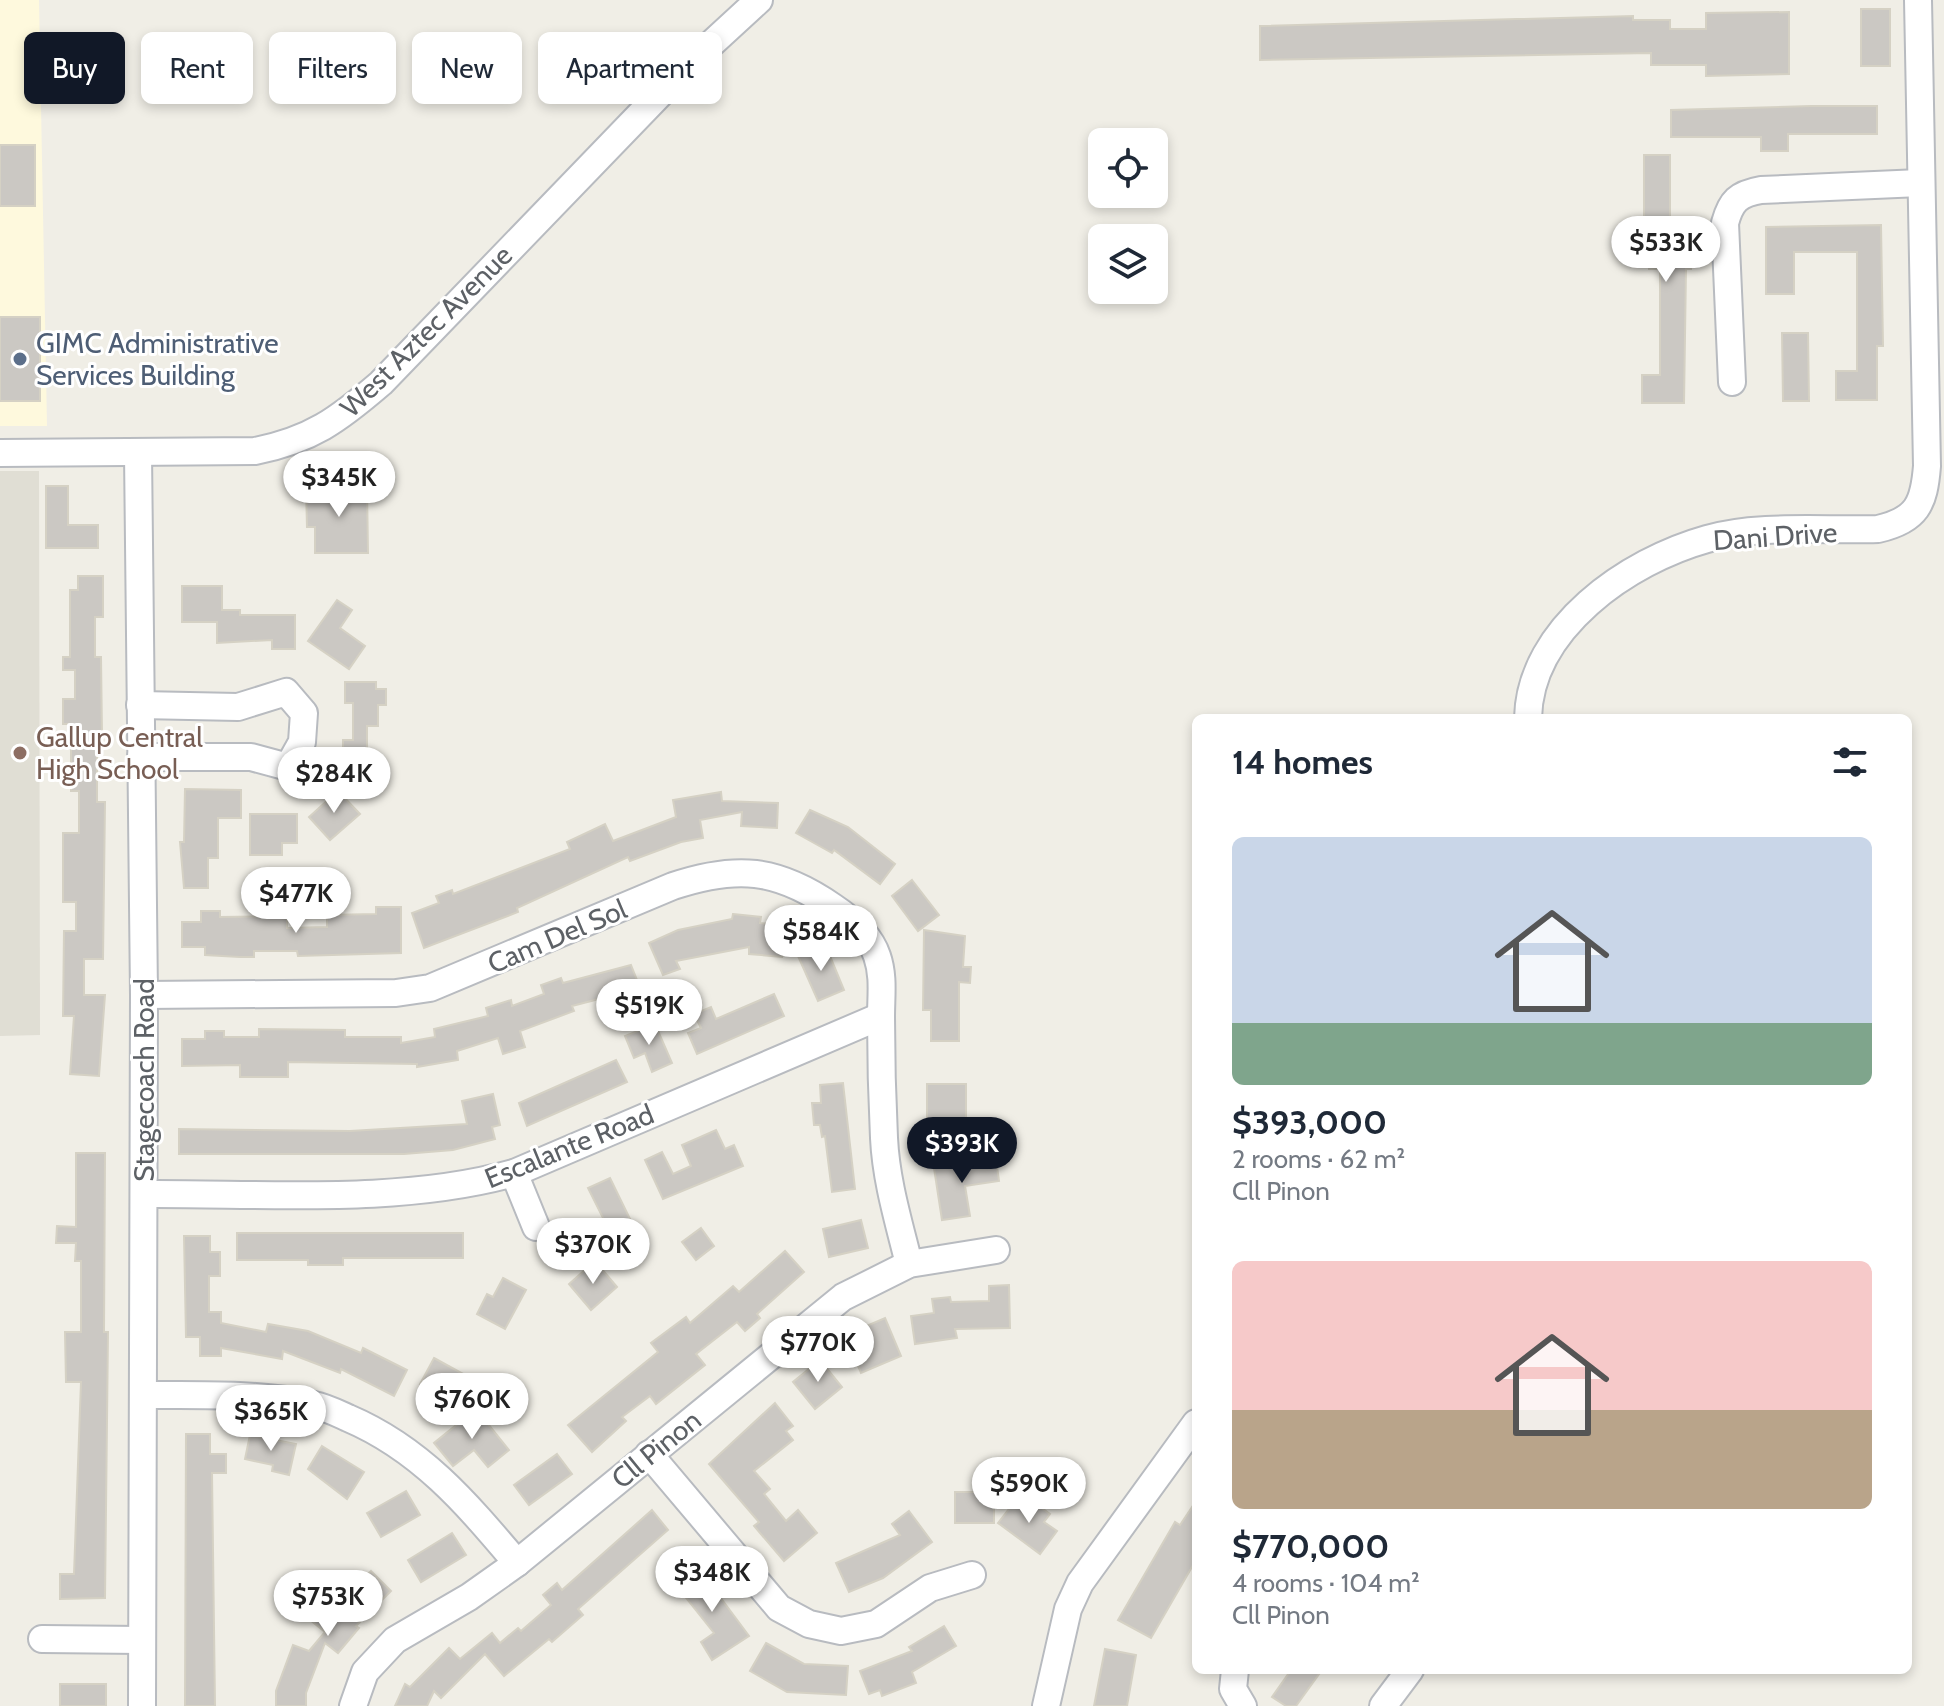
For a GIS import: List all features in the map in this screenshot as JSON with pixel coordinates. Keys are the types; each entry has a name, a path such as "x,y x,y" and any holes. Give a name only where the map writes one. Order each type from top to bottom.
{"street":[{"name":"West Aztec Avenue","path":"0,453 255,451 292,443 332,424 381,383 685,68 759,0"},
{"name":"Dani Drive","path":"1529,714 1536,673 1553,642 1585,606 1640,569 1709,538 1878,529 1901,524 1918,508 1925,490 1927,466 1918,0"},
{"path":"1732,382 1725,223 1735,200 1741,194 1761,190 1920,183"},
{"name":"Stagecoach Road","path":"138,453 144,995 142,1706"},
{"path":"140,705 238,707 286,692 304,713 302,742 288,767 251,757 141,757"},
{"name":"Cam Del Sol","path":"144,995 396,993 430,988 673,886 710,874 747,872 783,879 808,889 865,935 877,956 882,984 884,1142 893,1202 909,1264"},
{"name":"Escalante Road","path":"144,1194 406,1192 471,1185 514,1173 881,1016"},
{"path":"514,1173 536,1227"},
{"name":"Cll Pinon","path":"353,1706 365,1672 395,1640 469,1597 517,1563 843,1297 909,1264 996,1250"},
{"path":"143,1395 256,1396 317,1405 376,1430 417,1456 456,1491 517,1563"},
{"path":"1046,1706 1068,1609 1080,1583 1192,1429"},
{"path":"649,1454 779,1608 809,1624 841,1631 876,1624 930,1588 972,1575"},
{"path":"42,1639 141,1640"},
{"path":"1235,1674 1233,1689 1243,1706"},
{"path":"1383,1706 1407,1674"}],"shaded area":[{"path":"0,0 39,0 40,32 24,32 24,104 41,104 47,426 0,426"},
{"name":"Gallup Central High School","path":"0,471 39,471 40,1035 0,1036"}],"building":[{"path":"1861,9 1890,9 1890,66 1861,66"},
{"path":"1789,12 1789,74 1706,76 1706,65 1651,65 1651,53 1260,60 1260,26 1633,16 1633,20 1670,20 1670,29 1706,29 1706,13"},
{"path":"1877,106 1877,134 1788,134 1788,151 1761,151 1761,137 1671,137 1671,110"},
{"path":"0,145 35,145 35,206 0,206"},
{"path":"1644,155 1670,155 1670,241 1691,241 1691,269 1686,269 1684,403 1642,403 1642,375 1660,375 1660,269 1649,269 1649,222 1644,222"},
{"path":"1881,225 1883,346 1877,346 1877,400 1836,400 1836,371 1857,371 1857,252 1794,252 1794,294 1766,294 1766,227"},
{"name":"GIMC Administrative Services Building","path":"0,317 40,317 40,401 0,401"},
{"path":"1782,333 1808,333 1809,401 1783,401"},
{"path":"46,486 68,486 68,525 98,525 98,548 46,548"},
{"path":"367,487 368,553 315,553 315,527 307,527 306,488"},
{"path":"78,576 103,576 103,617 95,617 95,657 101,657 102,734 97,734 97,802 105,802 103,959 84,959 84,995 105,995 99,1076 70,1074 74,1016 63,1016 64,931 76,931 76,902 63,902 63,833 79,833 79,791 71,791 71,724 63,724 63,699 75,699 75,670 63,670 63,657 70,657 70,590 78,590"},
{"path":"182,586 222,586 222,610 240,610 240,615 295,615 295,649 272,649 272,640 217,643 217,622 182,622"},
{"path":"337,600 352,610 340,628 365,646 349,669 308,641"},
{"path":"345,682 376,682 376,689 386,689 386,705 378,705 378,726 367,726 367,784 343,784 343,740 353,740 353,703 345,703"},
{"path":"185,789 241,790 241,818 218,818 218,858 208,858 208,888 184,888 180,842 184,842"},
{"path":"338,791 360,814 330,840 309,817"},
{"path":"721,792 722,801 778,803 777,828 741,826 742,812 700,820 703,838 681,842 630,861 628,857 517,908 518,912 424,948 412,913 439,903 436,896 452,890 453,894 570,849 567,842 605,824 613,841 676,817 673,800"},
{"path":"810,810 848,827 895,864 880,884 834,850 832,853 796,833"},
{"path":"250,814 297,814 297,843 282,843 282,855 250,855"},
{"path":"912,880 939,915 918,931 892,896"},
{"path":"376,907 401,907 401,953 298,956 297,951 254,951 254,957 240,957 205,955 205,947 182,947 182,922 201,922 201,911 220,911 220,917 287,916 287,928 327,927 327,915 376,914"},
{"path":"733,914 761,917 760,923 785,925 782,957 749,954 749,947 676,961 680,969 663,975 649,943 678,930 732,919"},
{"path":"924,930 965,936 963,967 971,967 970,983 959,982 959,1041 931,1041 931,1010 923,1010"},
{"path":"825,944 844,990 818,1001 798,956"},
{"path":"631,965 639,985 626,992 572,1006 574,1011 520,1031 525,1047 503,1054 498,1038 457,1051 458,1060 417,1067 417,1064 288,1062 288,1077 240,1077 240,1065 182,1066 182,1039 205,1039 205,1031 224,1031 224,1037 259,1037 259,1029 345,1030 345,1037 401,1037 401,1043 435,1037 434,1029 488,1016 486,1008 511,1000 512,1006 544,994 541,985 561,978 563,983"},
{"path":"774,994 784,1016 697,1054 688,1033 701,1028 694,1014 711,1007 716,1019"},
{"path":"655,1024 672,1063 652,1072 645,1053 634,1058 625,1036"},
{"path":"616,1060 627,1082 527,1126 519,1103"},
{"path":"843,1083 855,1189 832,1192 825,1136 822,1137 820,1125 814,1125 812,1103 821,1103 820,1085"},
{"path":"927,1084 966,1084 966,1135 927,1135"},
{"path":"493,1094 500,1125 492,1127 495,1139 453,1150 404,1154 179,1154 179,1129 350,1131 467,1124 462,1101"},
{"path":"716,1130 725,1149 734,1145 743,1166 663,1199 645,1160 662,1152 673,1174 691,1166 682,1145"},
{"path":"76,1153 105,1153 104,1332 108,1332 105,1598 60,1599 60,1574 74,1574 81,1382 66,1382 65,1332 81,1332 81,1261 75,1261 76,1243 56,1243 57,1226 76,1227"},
{"path":"996,1159 999,1181 965,1186 970,1216 942,1220 934,1168"},
{"path":"610,1178 632,1223 611,1234 588,1188"},
{"path":"861,1220 868,1248 829,1257 823,1229"},
{"path":"701,1228 714,1246 696,1260 682,1242"},
{"path":"237,1233 463,1233 463,1258 343,1258 343,1265 308,1265 308,1260 237,1260"},
{"path":"184,1236 210,1236 210,1252 220,1252 220,1276 209,1276 209,1312 221,1312 221,1323 266,1332 268,1324 308,1331 361,1353 363,1348 407,1370 394,1396 341,1369 340,1373 283,1351 282,1359 221,1348 221,1356 200,1356 200,1337 186,1337"},
{"path":"785,1251 804,1272 757,1314 760,1318 745,1331 737,1322 696,1354 705,1365 656,1404 650,1396 622,1417 626,1421 592,1452 568,1425 658,1352 651,1343 686,1317 690,1323 733,1286 739,1292"},
{"path":"595,1261 617,1287 591,1310 569,1284"},
{"path":"503,1278 526,1290 505,1329 477,1314 487,1294 493,1297"},
{"path":"1009,1285 1010,1328 955,1329 957,1338 915,1344 911,1316 934,1313 932,1299 950,1297 951,1302 989,1301 989,1286"},
{"path":"885,1318 901,1356 861,1373 850,1347 862,1342 857,1330"},
{"path":"434,1358 465,1375 441,1421 419,1409 429,1389 420,1384"},
{"path":"820,1360 842,1387 815,1409 793,1382"},
{"path":"775,1403 793,1426 786,1431 793,1440 754,1471 770,1489 764,1494 786,1521 798,1510 817,1533 784,1561 754,1526 759,1522 709,1464"},
{"path":"476,1409 509,1450 488,1467 474,1450 453,1466 434,1443"},
{"path":"186,1434 210,1434 210,1454 226,1454 226,1473 212,1473 215,1706 185,1706"},
{"path":"250,1435 296,1444 289,1475 272,1471 273,1465 245,1459"},
{"path":"322,1446 364,1472 347,1499 308,1469"},
{"path":"557,1454 572,1474 529,1505 514,1485"},
{"path":"406,1491 420,1515 381,1537 367,1513"},
{"path":"955,1492 994,1492 994,1523 955,1523"},
{"path":"1016,1500 1025,1507 1031,1500 1050,1514 1044,1522 1057,1531 1040,1554 998,1523"},
{"path":"1192,1507 1192,1567 1151,1638 1118,1620 1175,1522 1180,1525"},
{"path":"652,1510 668,1530 578,1609 583,1615 552,1642 549,1639 504,1676 485,1654 441,1698 434,1691 427,1706 395,1706 405,1684 410,1687 449,1648 460,1659 492,1633 500,1643 518,1628 521,1631 551,1605 543,1595 557,1583 562,1590"},
{"path":"909,1511 932,1542 883,1578 849,1592 836,1563 900,1535 892,1524"},
{"path":"452,1533 466,1555 421,1582 408,1560"},
{"path":"697,1566 749,1636 712,1660 701,1642 714,1633 675,1584"},
{"path":"371,1571 391,1591 356,1626 359,1628 338,1653 325,1643 306,1693 306,1706 276,1706 276,1691 293,1645 309,1651 325,1632 309,1619 324,1600 334,1608"},
{"path":"944,1626 956,1646 912,1672 916,1683 882,1696 880,1690 869,1694 860,1671 912,1651 909,1647"},
{"path":"766,1643 804,1664 848,1666 846,1695 787,1692 750,1671"},
{"path":"1105,1649 1136,1655 1127,1706 1094,1706"},
{"path":"1288,1674 1319,1674 1296,1706 1286,1706 1272,1697"},
{"path":"60,1684 106,1684 106,1706 60,1706"}],"place":[{"name":"GIMC Administrative Services Building","path":"20,359"},
{"name":"Gallup Central High School","path":"20,753"}]}
